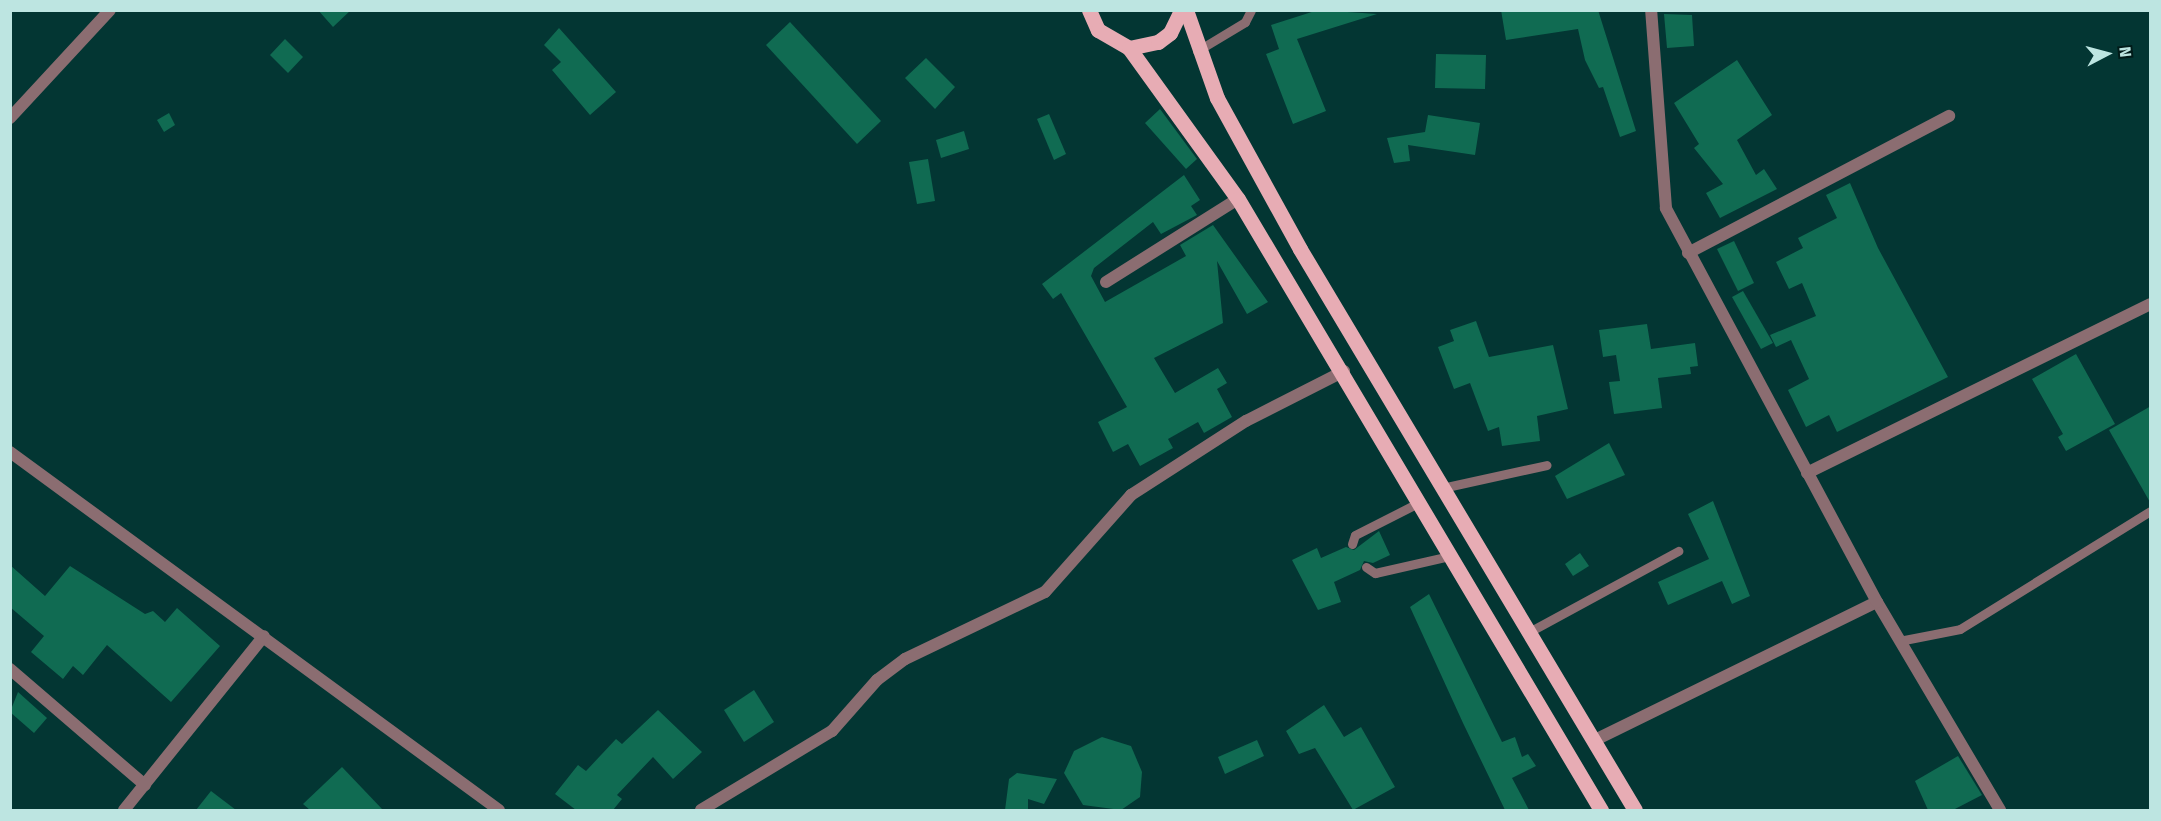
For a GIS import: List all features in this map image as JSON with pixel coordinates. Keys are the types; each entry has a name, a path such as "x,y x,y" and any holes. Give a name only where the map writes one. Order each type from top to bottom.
{"main road":[{"path":"1089,10 1098,30 1129,48 1238,199 1344,371 1449,556 1602,810"},
{"path":"1129,48 1158,42 1170,33 1180,10"},
{"path":"1186,10 1197,51 1217,98 1300,249 1635,810"}],"street":[{"path":"1650,10 1666,208 1688,253 1877,602 2000,810"},
{"path":"10,118 106,12"},
{"path":"1688,253 1949,116"},
{"path":"1106,282 1238,199"},
{"path":"1808,473 2151,304"},
{"path":"701,810 832,731 877,680 905,659 1045,592 1131,495 1246,421 1344,371"},
{"path":"10,452 499,810"},
{"path":"1593,741 1877,602"},
{"path":"124,810 264,636"},
{"path":"10,669 145,785"}],"lane":[{"path":"1197,51 1245,22 1251,10"},
{"path":"1442,488 1547,465"},
{"path":"1352,544 1355,535 1418,503"},
{"path":"1899,641 1960,629 2151,511"},
{"path":"1529,632 1678,551"},
{"path":"1366,567 1375,573 1449,556"}],"building":[{"path":"318,10 351,10 333,27"},
{"path":"1318,10 1377,14 1297,39 1326,111 1293,124 1266,54 1279,49 1271,25"},
{"path":"1501,10 1598,10 1636,131 1620,137 1603,87 1599,88 1585,60 1578,29 1506,40"},
{"path":"1664,14 1692,15 1694,46 1667,48"},
{"path":"790,22 881,121 857,144 766,45"},
{"path":"559,28 616,92 590,115 552,70 561,62 544,45"},
{"path":"285,39 303,57 288,73 270,55"},
{"path":"1436,54 1486,55 1485,89 1435,88"},
{"path":"926,58 955,87 935,109 905,78"},
{"path":"1737,60 1772,115 1737,140 1756,175 1764,169 1777,189 1720,218 1706,193 1723,184 1694,148 1699,144 1674,103"},
{"path":"1160,109 1197,159 1186,169 1145,123"},
{"path":"169,113 175,125 164,132 157,120"},
{"path":"1049,114 1066,154 1054,160 1037,119"},
{"path":"1428,115 1480,123 1475,155 1408,145 1410,161 1394,163 1387,138 1425,132"},
{"path":"964,131 969,149 941,158 936,140"},
{"path":"928,159 935,201 917,204 909,162"},
{"path":"1184,175 1200,200 1191,206 1197,215 1161,234 1153,222 1094,268 1091,276 1105,302 1186,256 1180,245 1213,225 1268,302 1247,314 1217,261 1223,323 1154,358 1175,393 1218,368 1227,383 1217,389 1232,417 1204,433 1198,422 1168,439 1173,448 1140,466 1128,444 1113,452 1098,422 1127,407 1061,293 1053,299 1042,284"},
{"path":"1850,183 1878,248 1948,377 1837,432 1829,415 1806,427 1788,390 1809,379 1791,340 1776,347 1770,335 1816,316 1802,283 1789,289 1776,262 1803,248 1798,238 1837,218 1826,195"},
{"path":"1734,241 1754,283 1738,291 1717,249"},
{"path":"1743,291 1773,343 1761,349 1732,297"},
{"path":"1476,321 1489,357 1553,345 1568,409 1537,416 1540,441 1502,446 1499,427 1488,431 1470,383 1454,389 1438,347 1454,341 1450,330"},
{"path":"1647,324 1651,349 1695,343 1698,366 1690,367 1691,374 1658,378 1662,408 1614,414 1609,382 1620,381 1616,355 1603,357 1599,330"},
{"path":"2076,354 2115,424 2066,451 2058,437 2063,434 2032,379"},
{"path":"2151,406 2151,504 2109,430"},
{"path":"1609,443 1625,475 1567,499 1555,476"},
{"path":"1713,501 1750,596 1732,604 1722,581 1668,605 1658,582 1709,559 1688,514"},
{"path":"1379,531 1390,555 1373,563 1364,561 1360,570 1334,582 1341,602 1318,610 1292,560 1317,548 1321,558 1346,547 1354,550"},
{"path":"1580,553 1589,566 1573,576 1565,564"},
{"path":"10,565 45,596 70,566 145,614 153,611 165,622 177,608 220,646 171,702 107,645 83,675 73,666 63,679 31,652 44,636 10,607"},
{"path":"1429,594 1502,742 1515,737 1522,757 1528,754 1536,766 1512,778 1529,810 1505,810 1463,723 1410,607"},
{"path":"754,690 774,722 744,742 724,710"},
{"path":"18,692 47,718 34,733 10,712"},
{"path":"1324,705 1344,737 1361,727 1395,787 1353,810 1315,748 1299,754 1286,731"},
{"path":"658,710 702,752 673,779 653,757 617,795 622,799 613,810 576,810 555,794 578,765 586,771 616,739 622,744"},
{"path":"1102,737 1131,746 1142,772 1140,797 1121,810 1083,805 1064,773 1074,751"},
{"path":"1257,740 1264,756 1225,774 1218,757"},
{"path":"1958,756 1982,795 1953,810 1928,810 1915,781"},
{"path":"342,767 383,810 310,810 303,804"},
{"path":"1017,773 1057,779 1044,804 1028,799 1028,810 1005,810 1009,779"},
{"path":"211,791 236,810 196,810"}]}
